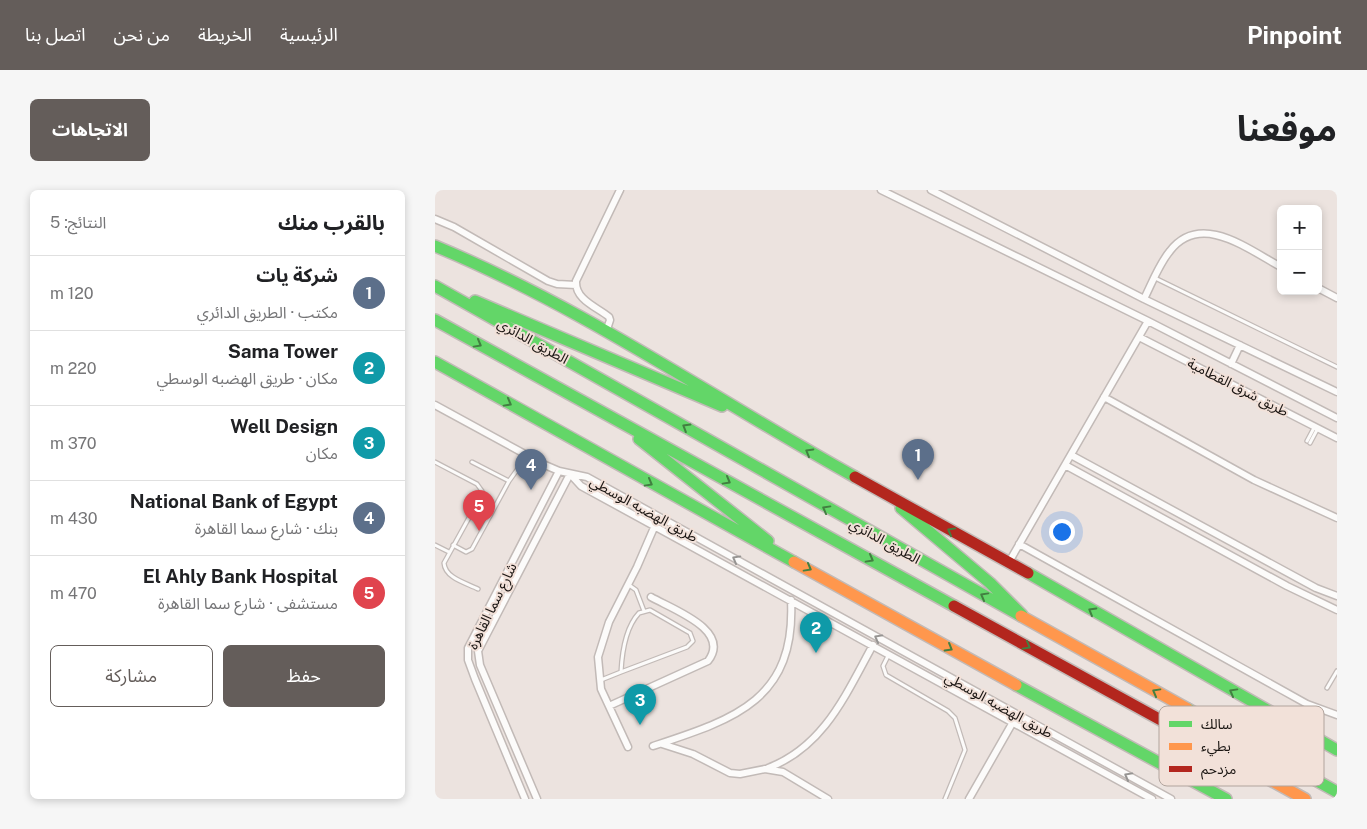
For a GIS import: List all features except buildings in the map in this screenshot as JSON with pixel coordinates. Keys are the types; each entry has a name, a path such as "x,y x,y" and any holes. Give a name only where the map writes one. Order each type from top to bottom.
{"highway":[{"path":"435,246 525,284 607,329 741,412 884,494 1009,562 1258,706"},
{"path":"440,289 503,312 694,395 741,412"},
{"name":"الطريق الدائري","path":"440,289 1181,706"},
{"name":"الطريق الدائري","path":"435,320 1159,719"},
{"path":"595,352 621,358 704,388"},
{"path":"435,362 645,480 792,559 1084,724 1159,764"},
{"path":"613,418 792,559"},
{"path":"884,494 990,583 1029,622"},
{"path":"1324,743 1337,750"},
{"name":"الطريق الدائري","path":"1324,785 1337,792"},
{"path":"1201,786 1226,799"},
{"name":"الطريق الدائري","path":"1281,786 1305,799"}],"street":[{"path":"576,285 620,190"},
{"path":"881,190 1148,321 1337,418"},
{"path":"931,190 1144,299 1337,392"},
{"path":"435,219 454,227 548,281 557,284 576,285"},
{"path":"1144,299 1173,248 1189,236 1203,233 1224,236 1277,265"},
{"path":"576,285 585,300 609,317 607,329"},
{"path":"1322,290 1337,298"},
{"path":"1009,562 1148,321"},
{"name":"طريق شرق القطامية","path":"1139,337 1337,438"},
{"path":"1231,364 1240,345"},
{"path":"1104,397 1254,480 1337,518"},
{"path":"435,405 527,456 570,474"},
{"path":"1071,455 1316,588 1337,596"},
{"path":"1065,465 1310,598 1337,610"},
{"name":"شارع سما القاهرة","path":"525,799 470,666 468,648 542,508 559,471"},
{"name":"شارع سما القاهرة","path":"537,799 480,665 478,656 482,642 570,474"},
{"name":"طريق الهضبه الوسطي","path":"570,474 587,477 1171,799"},
{"name":"طريق الهضبه الوسطي","path":"570,474 581,486 655,524 1152,799"},
{"path":"1127,499 1133,488"},
{"path":"542,508 550,512"},
{"path":"628,747 599,680 598,657 602,639 658,517"},
{"path":"1211,545 1218,535"},
{"path":"1019,544 1312,706"},
{"path":"1310,598 1316,588"},
{"path":"609,706 708,661 712,655 713,640 706,628 651,597"},
{"path":"653,746 742,710 770,686 787,654 791,636 791,600"},
{"path":"835,624 840,616"},
{"path":"473,637 482,642"},
{"path":"660,744 687,752 730,773 740,774 765,769 797,753 824,728 838,708 873,645"},
{"path":"1324,710 1337,715"},
{"path":"969,799 1017,715"},
{"path":"765,769 783,772 828,799"}],"lane":[{"path":"1155,278 1337,367"},
{"path":"1308,442 1316,427"},
{"path":"453,545 466,552 472,549 509,481 527,456"},
{"path":"435,462 477,484 481,490 481,496 444,563 447,572 478,589"},
{"path":"472,462 509,481"},
{"path":"435,545 449,552"},
{"path":"628,585 636,590 644,611"},
{"path":"599,680 621,672 687,647 693,641 691,633 655,612 644,611 635,617 628,634 621,672"},
{"path":"889,654 883,666 886,675 947,711 956,722 965,750 945,799"},
{"path":"1327,688 1337,670"}],"traffic: fast":[{"path":"435,246 544,297 597,326 855,477"},
{"path":"435,286 1021,616"},
{"path":"475,301 722,406"},
{"path":"435,320 954,606"},
{"path":"435,362 794,562"},
{"path":"639,439 768,541"},
{"path":"901,508 990,583 1022,615"},
{"path":"1028,573 1260,706"},
{"path":"1016,685 1159,763"},
{"path":"1324,743 1337,750"},
{"path":"1324,785 1337,792"},
{"path":"1202,786 1226,799"}],"traffic: slow":[{"path":"794,562 1016,685"},
{"path":"1021,616 1183,706"},
{"path":"1281,786 1305,799"}],"traffic: jam":[{"path":"855,477 1028,573"},
{"path":"954,606 1159,719"}],"place":[{"name":"شركة يات","path":"918,480"},
{"name":"National Bank of Egypt","path":"531,490"},
{"name":"El Ahly Bank Hospital","path":"479,531"},
{"name":"Sama Tower","path":"816,653"},
{"name":"Well Design","path":"640,725"}]}
